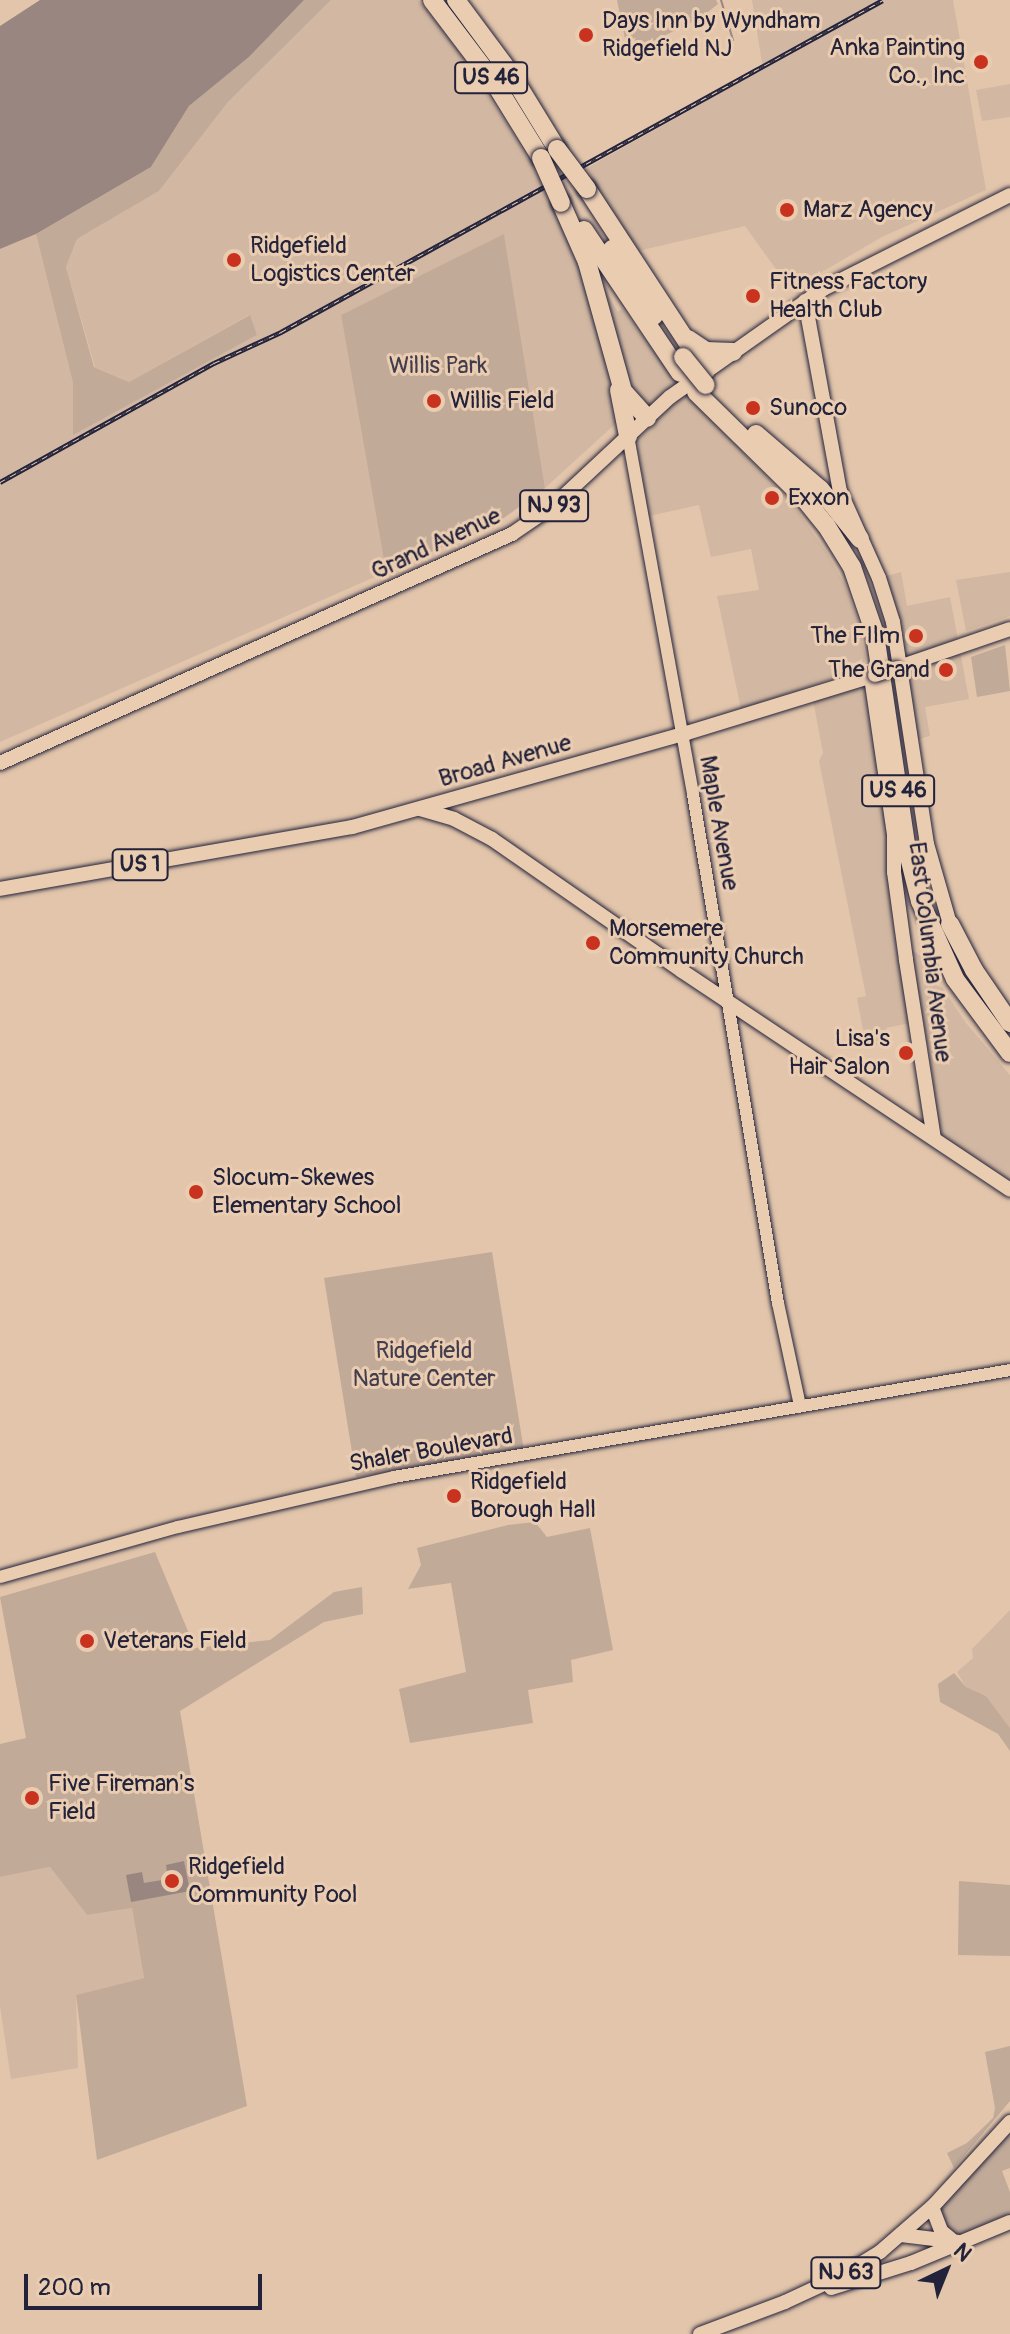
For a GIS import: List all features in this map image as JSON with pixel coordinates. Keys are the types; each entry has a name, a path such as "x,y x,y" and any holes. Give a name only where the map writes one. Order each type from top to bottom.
{"highway":[{"name":"US 46","path":"432,0 549,153"},
{"name":"US 46","path":"456,0 511,74 549,153"},
{"path":"549,153 574,196 685,337 703,383"},
{"path":"549,153 574,196 584,252 625,394 647,418"},
{"name":"US 46","path":"574,196 635,286 681,365 703,383 822,519 858,580 878,648 903,831 916,888 929,927 955,979 1010,1053"},
{"path":"685,337 706,351 733,352"},
{"path":"611,340 628,436"},
{"name":"US 46","path":"756,442 834,519 868,580 885,635 913,834 926,889 960,967 1010,1026"},
{"path":"756,442 820,489 860,539"},
{"path":"756,442 841,567 860,612 873,676"},
{"path":"894,834 911,907 937,968 962,1008 1010,1066"},
{"path":"950,924 974,970 1010,1026"}],"main road":[{"name":"Grand Avenue","path":"0,763 496,542 545,512 647,418 703,383 733,352 805,301 848,274 1010,195"},
{"path":"805,301 840,491 886,598 924,830 950,924"},
{"name":"Broad Avenue","path":"0,889 323,834 682,735 873,676 1010,629"},
{"name":"East Columbia Avenue","path":"873,676 894,834 894,872 934,1138"},
{"path":"419,808 483,833 728,1002 1010,1190"},
{"name":"NJ 63","path":"700,2334 785,2302 861,2264 901,2235 932,2207 1010,2122"},
{"path":"932,2207 941,2231 955,2241"},
{"path":"785,2302 911,2263 955,2241 1010,2222"},
{"path":"911,2263 901,2235 955,2241"}],"street":[{"name":"Maple Avenue","path":"628,436 778,1303 800,1406"},
{"name":"Shaler Boulevard","path":"0,1577 178,1527 394,1477 1010,1370"}],"shaded area":[{"path":"40,0 304,0 249,57 189,106 151,167 36,234 0,249 0,26"},
{"path":"331,0 418,0 458,50 512,132 618,312 622,308 686,395 788,498 826,551 845,585 859,623 866,659 862,669 741,709 717,596 759,590 751,549 711,557 699,505 649,516 636,440 654,424 628,397 624,416 545,488 504,235 341,315 386,572 0,742 0,249 36,234 73,383 73,434 257,335 249,315 129,382 95,367 66,267 77,239 159,191 228,102"},
{"path":"752,0 953,0 986,190 882,237 791,290 745,226 634,252 587,168 763,69"},
{"path":"1010,84 1010,117 982,121 976,90"},
{"path":"901,572 907,606 950,597 969,699 925,707 930,736 912,741 879,578"},
{"path":"1010,572 1010,616 966,631 956,580"},
{"path":"871,677 915,1022 886,1028 888,1042 873,1046 870,1029 863,1030 857,998 866,996 819,761 823,753 812,695"},
{"path":"911,950 921,956 966,1023 1010,1075 1010,1182 936,1133 932,1071"},
{"path":"1010,1610 1010,1728 986,1696 966,1687 957,1672 973,1658 972,1649"},
{"name":"Ridgefield Community Pool","path":"184,1861 190,1891 131,1902 126,1875 142,1872 144,1883 168,1879 166,1865"},
{"path":"50,1867 87,1915 132,1908 144,1978 76,1995 78,2068 11,2079 0,2006 0,1877"}],"green space":[{"path":"304,0 331,0 228,102 159,191 77,239 66,267 94,367 129,382 250,315 257,335 73,435 73,383 36,234 151,167 189,106 249,57"},
{"path":"617,0 716,0 718,4 699,19 628,53"},
{"name":"Willis Park","path":"504,234 545,488 497,523 386,572 341,315"},
{"path":"1005,645 1010,691 977,697 971,657"},
{"name":"Ridgefield Nature Center","path":"492,1252 524,1451 356,1477 324,1278"},
{"path":"535,1522 547,1537 590,1528 613,1650 571,1660 573,1682 528,1690 533,1723 410,1743 399,1689 466,1672 451,1583 408,1589 421,1565 417,1548 508,1525"},
{"path":"155,1552 195,1648 270,1640 334,1592 362,1587 363,1614 324,1622 180,1711 247,2106 97,2160 76,1995 144,1978 132,1908 87,1915 50,1867 0,1877 0,1744 26,1738 0,1597"},
{"path":"954,1673 966,1687 986,1696 1010,1728 1010,1751 998,1734 940,1702 938,1684"},
{"path":"959,1881 1010,1885 1010,1956 958,1955"},
{"path":"1010,2046 1010,2101 954,2168 947,2153 967,2143 993,2118 995,2108 985,2052"},
{"path":"1010,2122 1010,2168 1002,2171 1010,2192 1010,2222 951,2239 932,2207"}],"waterway":[{"path":"721,0 733,40"}],"railway":[{"path":"0,482 214,363 281,332 883,0"}],"place":[{"name":"Days Inn by Wyndham Ridgefield NJ","path":"586,35"},
{"name":"Anka Painting Co., Inc","path":"981,62"},
{"name":"Marz Agency","path":"787,210"},
{"name":"Ridgefield Logistics Center","path":"234,260"},
{"name":"Fitness Factory Health Club","path":"753,296"},
{"name":"Willis Field","path":"434,401"},
{"name":"Sunoco","path":"753,408"},
{"name":"Exxon","path":"772,498"},
{"name":"The FIlm","path":"916,636"},
{"name":"The Grand","path":"946,670"},
{"name":"Morsemere Community Church","path":"593,943"},
{"name":"Lisa's Hair Salon","path":"906,1053"},
{"name":"Slocum-Skewes Elementary School","path":"196,1192"},
{"name":"Ridgefield Borough Hall","path":"454,1496"},
{"name":"Veterans Field","path":"87,1641"},
{"name":"Five Fireman's Field","path":"32,1798"},
{"name":"Ridgefield Community Pool","path":"172,1881"}]}
